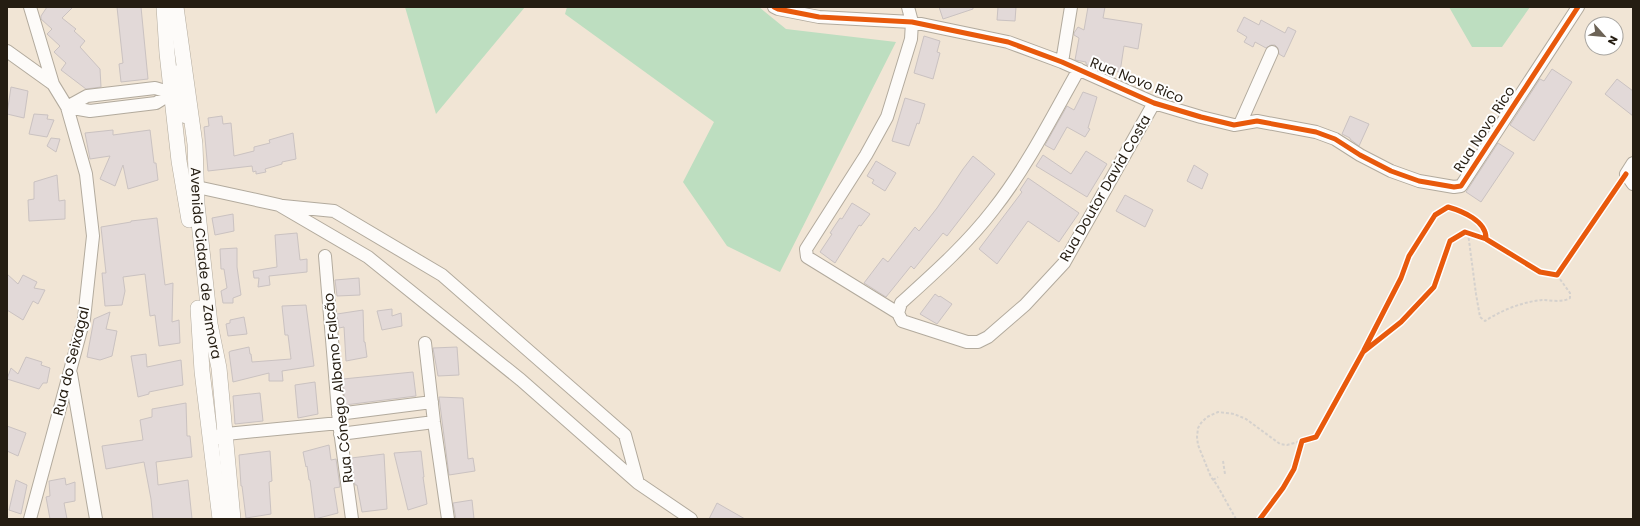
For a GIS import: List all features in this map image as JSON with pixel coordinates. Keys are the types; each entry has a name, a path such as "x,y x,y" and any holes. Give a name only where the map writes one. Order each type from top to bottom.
{"street":[{"path":"30,7 53,84"},
{"name":"Avenida Cidade de Zamora","path":"164,7 169,71 179,161 188,206 200,325 204,385 220,519"},
{"name":"Avenida Cidade de Zamora","path":"176,7 195,144 197,204 210,324 219,368 233,519"},
{"name":"Rua Novo Rico","path":"774,7 778,9 912,22 1008,42 1062,62 1154,103 1234,125 1257,121 1316,132 1335,139 1360,155 1391,171 1419,181 1454,187 1461,186 1578,7"},
{"path":"908,7 912,22"},
{"path":"1062,62 1071,7"},
{"name":"Rua Doutor David Costa","path":"912,22 910,39 887,117 866,155 806,249 807,257 898,313 902,321 967,342 978,342 988,337 1025,305 1064,263 1154,103"},
{"path":"67,106 90,111 156,103 172,94 180,86 178,56 179,35"},
{"path":"7,51 53,84"},
{"path":"1240,124 1272,52"},
{"path":"898,313 900,303 950,260 993,210 1020,172 1080,70"},
{"path":"67,106 87,96 163,86 168,80 169,71"},
{"name":"Rua do Seixagal","path":"30,519 84,319 93,236 86,174 67,106 53,84"},
{"path":"155,88 172,94 183,102 186,126 195,144"},
{"path":"156,103 165,106 174,112"},
{"path":"1633,163 1626,174 1633,184"},
{"path":"197,187 279,205 334,211 442,275 625,436 638,482"},
{"path":"279,205 368,257 521,380 638,482 691,519"},
{"name":"Rua Cónego Albano Falcão","path":"325,256 339,423 352,519"},
{"path":"425,343 434,422 448,519"},
{"path":"70,369 96,519"},
{"path":"204,385 210,396 213,423 217,428 226,434"},
{"path":"339,423 432,402"},
{"path":"215,485 218,476 216,442 220,436 226,434 339,423 434,422"}],"path":[{"path":"1460,235 1465,232 1474,235"},
{"path":"1468,233 1480,317 1485,321 1496,314 1517,305 1542,300 1566,301 1570,298 1570,293 1555,275 1562,269"},
{"path":"1236,519 1213,480 1198,445 1198,428 1207,417 1218,412 1234,414 1246,419 1280,444 1287,445 1309,439"},
{"path":"1300,448 1302,441"},
{"path":"1223,461 1225,474"},
{"path":"1213,480 1218,477"}],"green space":[{"path":"405,7 525,7 436,114"},
{"path":"567,7 759,7 786,29 896,42 780,272 727,246 683,182 714,122 565,14"},
{"path":"1449,7 1530,7 1502,47 1472,47"}],"building":[{"path":"47,7 73,7 62,18 76,29 74,31 85,41 80,47 100,69 101,87 86,89 61,70 66,63 54,52 60,46 47,34 52,29 41,19 41,16"},
{"path":"117,7 141,7 148,79 121,82 119,64 123,63"},
{"path":"939,7 973,7 973,9 943,19"},
{"path":"998,7 1016,7 1015,21 997,20"},
{"path":"1088,7 1105,7 1103,18 1142,24 1138,49 1124,46 1120,72 1100,71 1086,64 1086,62 1075,60 1079,38 1074,35 1074,33 1078,27 1084,30"},
{"path":"1244,17 1259,25 1261,20 1285,33 1288,27 1296,31 1284,57 1279,54 1278,48 1275,45 1271,45 1266,48 1255,42 1253,47 1244,42 1247,37 1237,31"},
{"path":"924,36 940,41 937,52 940,53 933,79 914,73"},
{"path":"1552,69 1572,82 1534,141 1510,125 1540,79 1544,81"},
{"path":"1617,79 1633,91 1633,116 1605,94"},
{"path":"11,87 28,91 24,118 7,114"},
{"path":"1083,92 1097,97 1088,128 1090,129 1085,137 1067,127 1054,150 1045,145 1067,106 1074,110"},
{"path":"905,98 925,104 919,124 917,123 909,146 892,141"},
{"path":"34,114 48,115 47,119 54,120 47,137 29,134"},
{"path":"222,116 223,124 231,123 234,156 254,151 254,147 270,143 269,140 293,133 296,159 282,162 282,164 265,169 266,172 256,174 256,171 253,172 252,166 208,171 204,127 209,126 208,118"},
{"path":"1350,116 1369,124 1359,146 1350,138 1342,134"},
{"path":"113,130 113,135 150,130 154,163 156,163 158,180 128,189 123,165 115,186 100,179 110,156 90,159 85,133"},
{"path":"51,138 60,139 56,152 47,146"},
{"path":"1498,143 1514,153 1481,202 1466,192"},
{"path":"1086,151 1107,164 1087,197 1036,166 1043,155 1071,174"},
{"path":"973,156 995,174 947,236 943,233 914,269 911,266 886,297 864,283 883,258 888,262 915,227 919,231"},
{"path":"876,161 896,173 885,191 872,183 874,180 867,176"},
{"path":"1194,165 1208,174 1202,189 1187,181"},
{"path":"57,175 59,201 65,200 65,219 29,221 28,200 34,199 34,182"},
{"path":"1028,178 1079,213 1059,242 1028,221 997,264 979,249 1022,192 1020,190"},
{"path":"1125,195 1153,210 1145,227 1116,211"},
{"path":"852,203 870,214 861,226 859,225 835,263 820,252 832,234 830,233 840,218 842,219"},
{"path":"233,214 234,231 215,235 212,218"},
{"path":"157,218 165,285 173,283 172,322 179,320 180,343 159,346 155,315 150,316 145,274 123,277 125,291 122,305 105,306 102,273 106,273 101,227"},
{"path":"297,233 300,260 307,259 307,272 269,276 270,285 258,287 259,278 254,278 253,271 277,267 275,235"},
{"path":"237,248 237,267 241,295 233,298 233,303 223,303 221,291 227,288 224,269 221,269 220,249"},
{"path":"7,274 18,284 23,275 37,282 34,288 45,290 38,304 33,301 23,320 7,310"},
{"path":"359,278 360,295 337,296 335,280"},
{"path":"935,294 952,304 937,324 920,314"},
{"path":"306,305 314,366 282,371 283,381 269,381 269,373 233,382 229,352 231,351 249,347 252,362 291,359 288,335 285,335 282,306"},
{"path":"392,309 392,316 401,313 402,326 382,330 377,311"},
{"path":"363,310 364,342 367,357 346,361 344,327 339,328 337,314"},
{"path":"110,312 106,329 117,331 112,356 100,360 87,357 94,319"},
{"path":"244,317 247,334 228,336 226,324 230,323 230,320"},
{"path":"457,347 459,375 438,376 433,348"},
{"path":"146,354 147,367 181,360 183,385 149,392 149,394 138,397 131,356"},
{"path":"26,357 42,362 41,365 50,368 47,383 43,383 39,389 7,379 11,368 18,374"},
{"path":"413,372 416,396 345,405 343,379"},
{"path":"315,382 318,414 298,418 295,385"},
{"path":"260,393 263,421 235,424 233,396"},
{"path":"439,397 463,398 468,459 473,458 475,471 449,475"},
{"path":"186,403 187,436 190,436 192,457 156,462 158,485 188,480 192,519 153,519 144,462 106,469 102,446 143,440 140,420 152,417 152,409"},
{"path":"7,426 26,433 18,456 7,451"},
{"path":"329,445 331,460 336,459 340,487 334,488 338,513 315,519 310,480 303,452"},
{"path":"270,451 272,481 269,482 271,514 246,518 241,486 239,455"},
{"path":"421,451 427,504 408,510 394,453"},
{"path":"384,454 387,509 362,512 357,485 355,485 351,458"},
{"path":"65,478 66,485 75,482 75,501 64,503 67,519 50,519 46,497 50,496 49,481"},
{"path":"16,480 27,485 21,514 9,510"},
{"path":"472,500 474,519 456,519 453,503"},
{"path":"717,503 745,519 709,519"}],"cycle path":[{"path":"774,7 819,17 912,22 1008,42 1062,62 1154,103 1234,125 1257,121 1316,132 1335,139 1360,155 1391,171 1419,181 1454,187 1461,186 1578,7"},
{"path":"1260,519 1283,488 1294,469 1302,441 1316,437 1363,352 1401,322 1434,287 1450,241 1465,232 1486,239 1540,272 1557,275 1626,174"},
{"path":"1364,350 1401,278 1409,256 1435,215 1448,207 1460,211 1478,222 1485,233 1486,239"}]}
